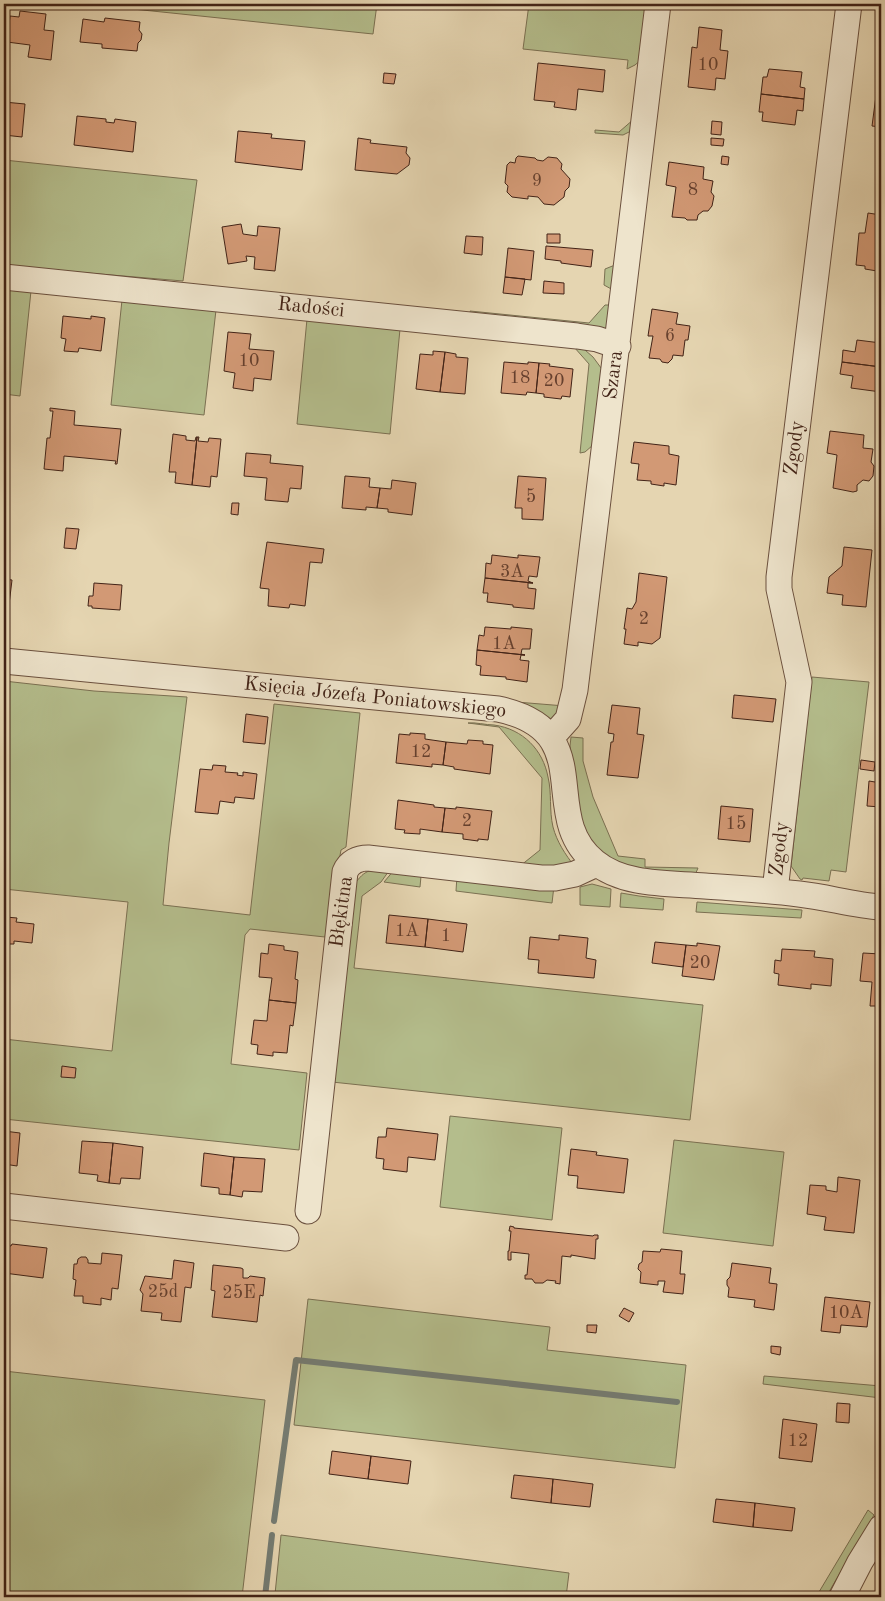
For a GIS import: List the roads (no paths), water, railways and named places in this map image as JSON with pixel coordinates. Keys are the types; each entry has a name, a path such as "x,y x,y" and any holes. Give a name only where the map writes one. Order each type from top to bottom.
{"street":[{"name":"Szara","path":"551,738 568,719 575,690 658,4"},
{"name":"Zgody","path":"775,891 799,682 778,577 849,4"},
{"name":"Radości","path":"4,276 577,336 618,346"},
{"name":"Księcia Józefa Poniatowskiego","path":"4,661 498,709 523,716 551,738 559,753 563,766 567,815 570,826 580,846 596,863 622,876 648,882 775,891 881,907"},
{"name":"Błękitna","path":"308,1211 345,872 348,865 357,860 368,858 548,878 575,874 596,863"},
{"path":"4,1206 286,1238"},
{"path":"842,1597 860,1562 881,1528"}],"waterway":[{"path":"274,1521 296,1360 677,1402"},
{"path":"265,1597 272,1535"}]}
